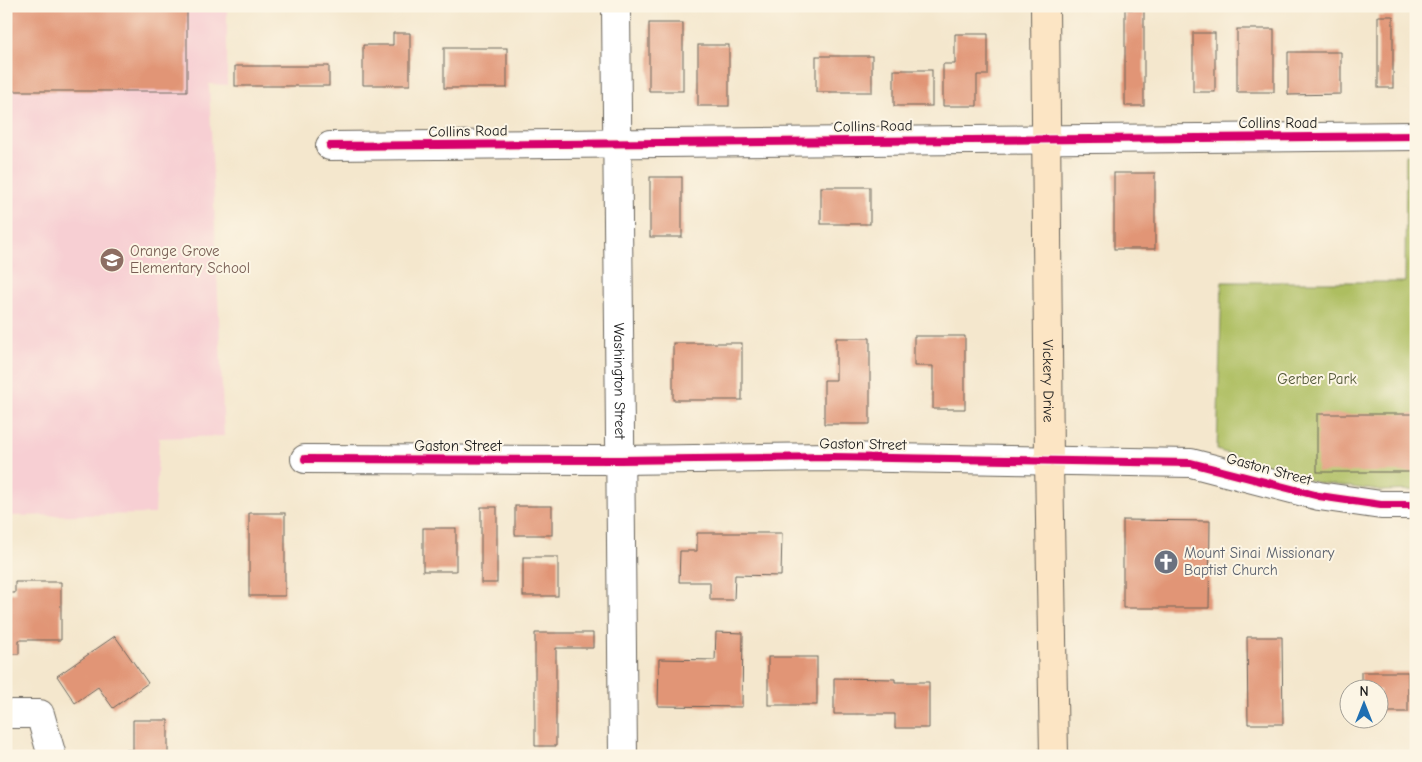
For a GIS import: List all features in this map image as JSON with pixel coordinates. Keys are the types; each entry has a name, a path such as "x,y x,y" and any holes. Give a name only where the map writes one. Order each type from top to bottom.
{"street":[{"name":"Washington Street","path":"616,6 623,756"},
{"name":"Vickery Drive","path":"1045,6 1054,756"},
{"name":"Collins Road","path":"330,146 1416,136"},
{"name":"Gaston Street","path":"305,459 620,460 832,457 1191,463 1319,496 1381,505 1416,505"},
{"path":"6,714 40,714 52,756"}],"shaded area":[{"name":"Orange Grove Elementary School","path":"6,6 227,6 227,85 209,84 224,436 159,438 155,514 6,516"}],"green space":[{"name":"Gerber Park","path":"1406,154 1416,154 1416,490 1382,491 1318,483 1217,450 1222,282 1405,282"}],"building":[{"path":"6,6 187,6 187,91 6,91"},
{"path":"1125,9 1144,9 1144,106 1125,106"},
{"path":"1378,16 1393,16 1393,88 1378,88"},
{"path":"649,23 683,23 683,91 649,91"},
{"path":"1237,29 1274,29 1274,92 1237,92"},
{"path":"393,33 410,33 410,85 363,85 363,45 393,45"},
{"path":"1193,33 1215,33 1215,92 1193,92"},
{"path":"955,34 988,34 988,75 977,75 977,106 943,106 943,64 955,64"},
{"path":"698,45 729,45 729,106 698,106"},
{"path":"444,48 507,48 507,88 444,88"},
{"path":"1288,52 1341,52 1341,94 1288,95"},
{"path":"816,56 872,56 872,92 816,92"},
{"path":"235,66 329,66 329,86 235,86"},
{"path":"894,70 932,70 932,106 894,106"},
{"path":"1114,173 1155,173 1155,249 1114,249"},
{"path":"650,177 682,177 682,237 650,237"},
{"path":"821,187 870,187 870,224 821,224"},
{"path":"914,336 965,336 965,409 933,409 933,366 914,366"},
{"path":"836,338 870,338 870,424 824,424 824,380 836,380"},
{"path":"673,343 742,343 742,400 673,400"},
{"path":"1317,414 1416,414 1416,472 1317,472"},
{"path":"515,506 552,506 552,535 515,535"},
{"path":"481,507 497,507 497,583 481,583"},
{"path":"249,513 285,513 285,596 249,596"},
{"path":"1123,520 1210,521 1209,608 1123,608"},
{"path":"423,528 456,528 456,571 423,571"},
{"path":"697,533 782,533 781,576 735,575 734,600 710,600 710,582 679,582 680,551 697,551"},
{"path":"523,557 558,557 558,596 523,596"},
{"path":"15,582 61,582 61,640 19,640 19,654 6,654 6,593 15,593"},
{"path":"716,632 743,633 742,707 658,706 659,659 715,660"},
{"path":"535,633 593,633 593,648 556,648 556,746 535,746"},
{"path":"115,636 148,683 113,708 98,687 75,703 57,676"},
{"path":"1247,637 1282,637 1283,724 1248,724"},
{"path":"768,657 817,657 817,705 768,705"},
{"path":"1361,672 1408,672 1408,712 1390,712 1390,680 1361,680"},
{"path":"834,678 895,679 895,682 929,682 929,728 895,728 895,714 834,714"},
{"path":"133,720 168,720 168,756 124,756 124,750 133,750"}],"cycle path":[{"path":"330,146 1416,136"},
{"path":"305,459 620,460 832,457 1191,463 1319,496 1381,505 1416,505"}],"place":[{"name":"Orange Grove Elementary School","path":"112,260"},
{"name":"Mount Sinai Missionary Baptist Church","path":"1166,562"}]}
